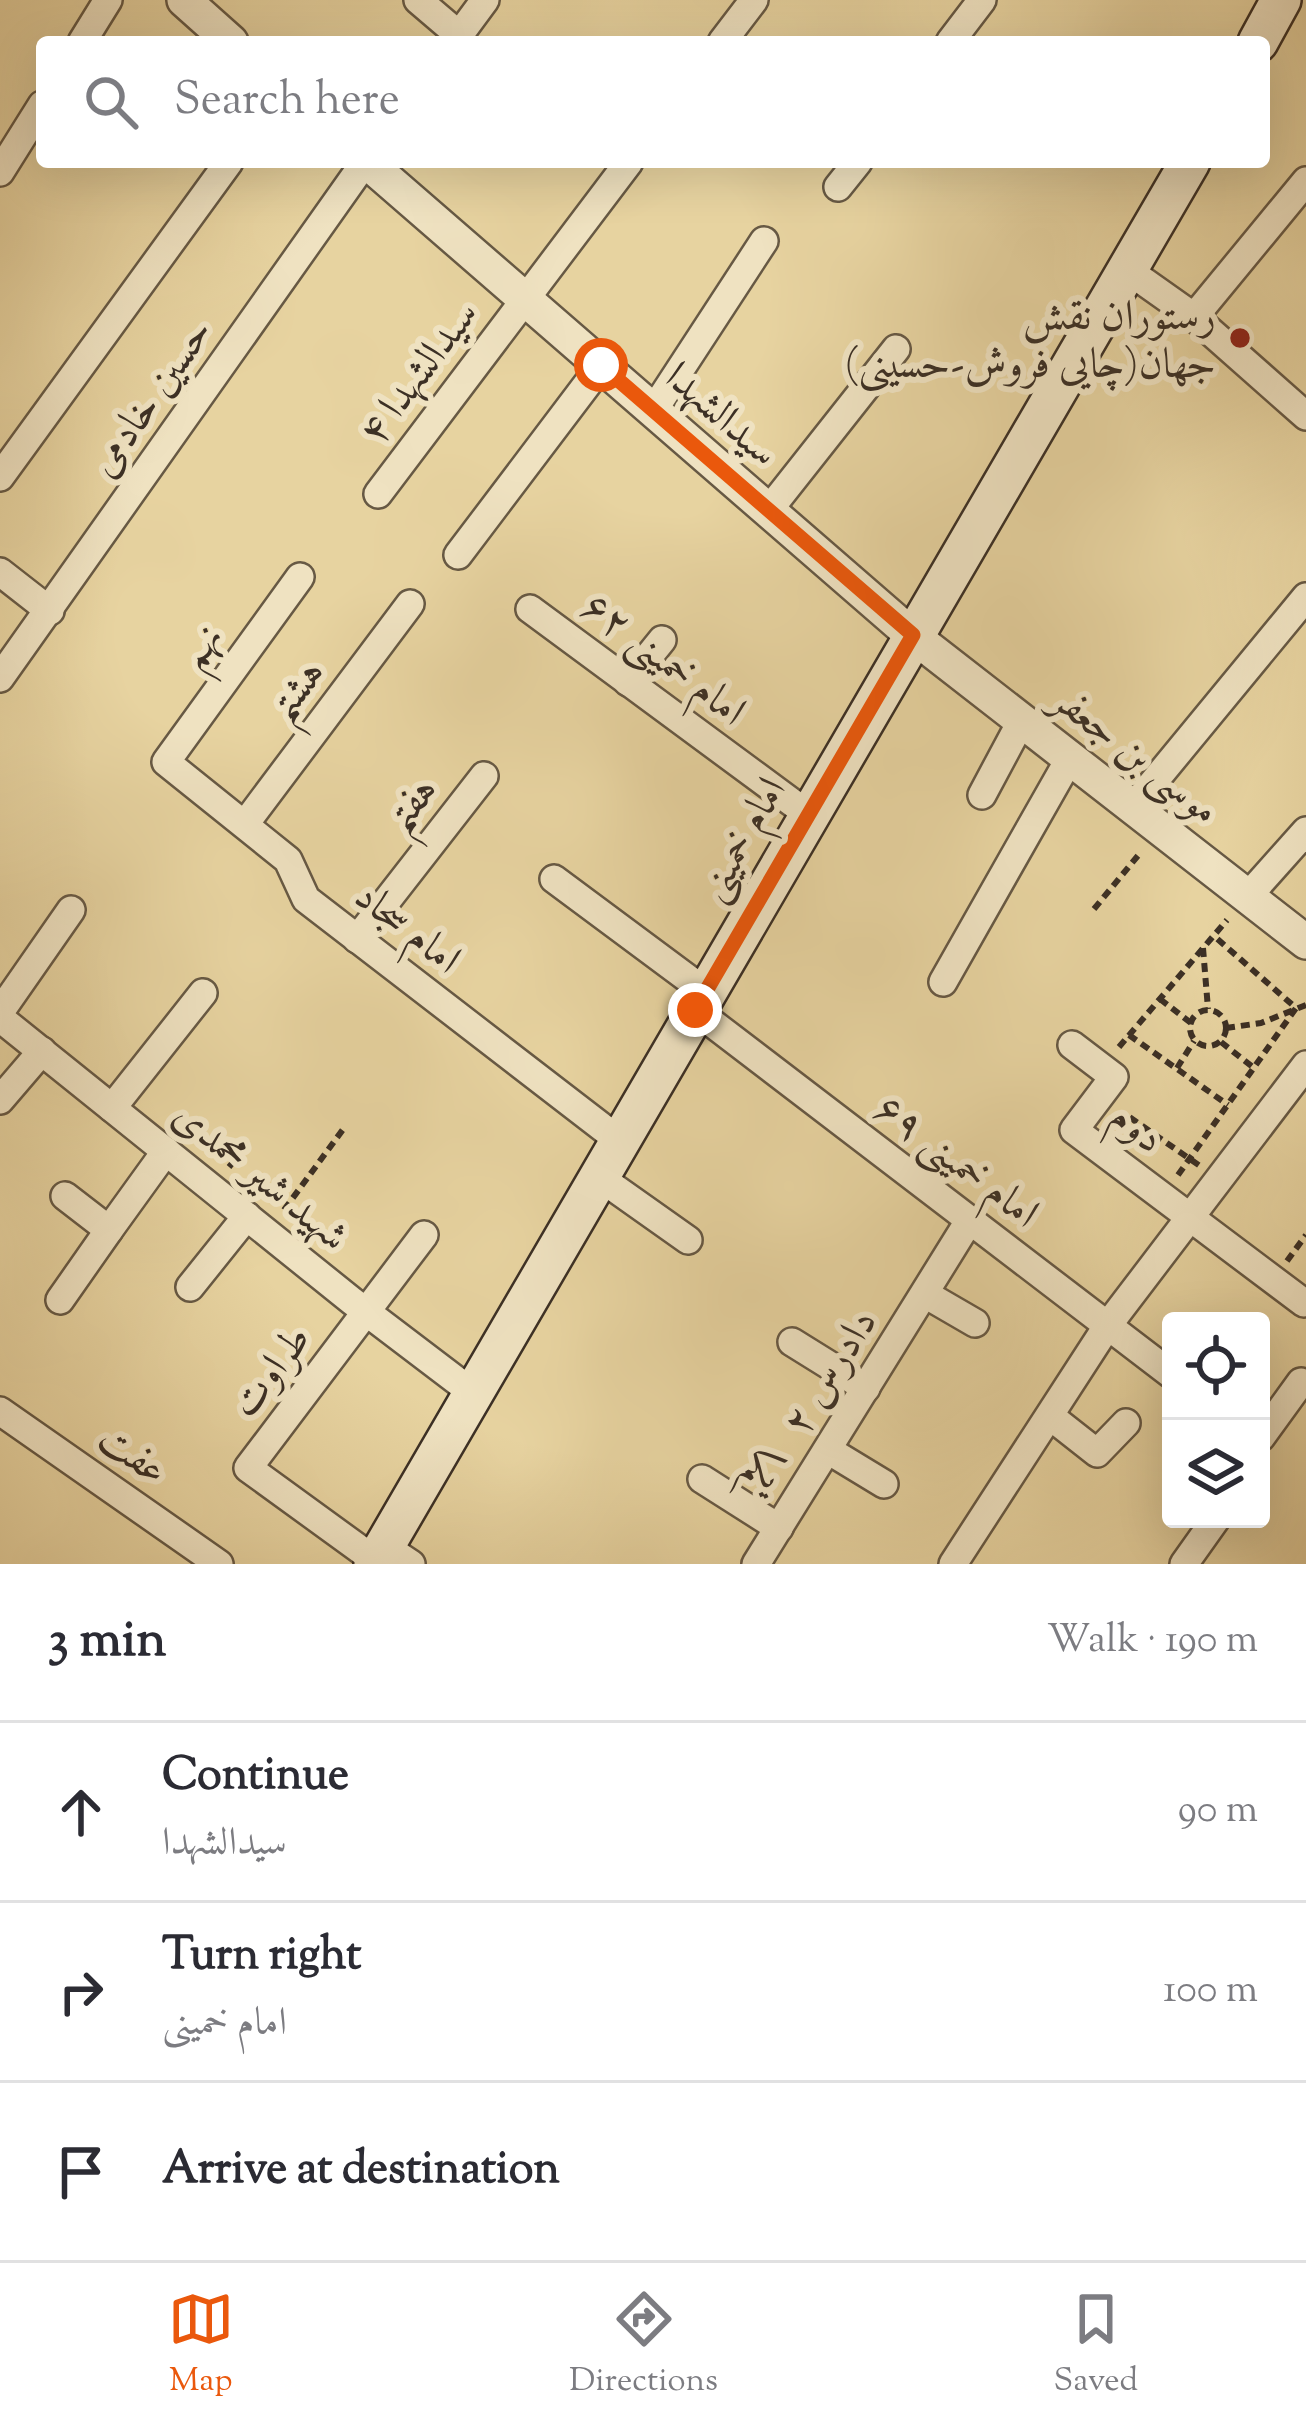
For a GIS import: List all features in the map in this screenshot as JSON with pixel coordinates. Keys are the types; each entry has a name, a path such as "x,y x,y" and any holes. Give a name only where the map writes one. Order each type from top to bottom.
{"main road":[{"path":"1261,36 1281,0"},
{"name":"امام خمینی","path":"387,1559 473,1393 1187,168"}],"street":[{"path":"86,36 108,0"},
{"path":"184,0 224,36"},
{"path":"418,0 455,36"},
{"path":"458,36 485,0"},
{"path":"727,36 754,0"},
{"path":"955,36 982,0"},
{"path":"0,172 36,115"},
{"path":"0,477 225,168"},
{"name":"حسین خادمی","path":"0,678 362,168"},
{"name":"سیدالشهدا","path":"373,168 913,635"},
{"name":"سیدالشهدا ۴","path":"378,494 624,168"},
{"path":"838,187 853,168"},
{"path":"1194,317 1306,181"},
{"path":"653,411 764,241"},
{"path":"1129,271 1194,317 1306,416"},
{"path":"768,512 896,350"},
{"path":"458,555 601,365"},
{"path":"0,572 50,610"},
{"name":"نهم","path":"166,762 299,578"},
{"path":"1133,807 1306,597"},
{"name":"هشتم","path":"245,824 410,604"},
{"name":"امام خمینی ۶۲","path":"530,609 809,815"},
{"name":"موسی بن جعفر","path":"913,635 1306,942"},
{"path":"628,682 662,640"},
{"path":"982,795 1022,720"},
{"path":"943,982 1070,758"},
{"name":"امام سجاد","path":"166,762 288,860 306,899 620,1141"},
{"name":"هفتم","path":"357,939 484,776"},
{"path":"1248,896 1306,831"},
{"name":"امام خمینی ۶۹","path":"554,879 969,1221 1162,1367"},
{"path":"0,1015 71,910"},
{"path":"112,1108 203,993"},
{"name":"شهید شیر محمدی","path":"0,1015 473,1393"},
{"name":"دوم","path":"1072,1045 1114,1077 1074,1130 1304,1303"},
{"path":"0,1100 42,1052"},
{"path":"953,1564 1108,1325 1306,1065"},
{"path":"60,1300 166,1151"},
{"path":"599,1177 688,1240"},
{"path":"65,1196 109,1230"},
{"name":"دادرس ۲","path":"756,1564 969,1221"},
{"path":"190,1287 258,1224"},
{"path":"366,1311 424,1234"},
{"path":"925,1294 975,1323"},
{"name":"طراوت","path":"366,1311 248,1468 387,1559"},
{"path":"792,1342 866,1388"},
{"path":"1270,1424 1300,1382"},
{"name":"عفت","path":"0,1411 220,1564"},
{"path":"1049,1416 1097,1453 1126,1423"},
{"path":"828,1450 884,1484"},
{"name":"یکم","path":"702,1479 779,1528"},
{"path":"1184,1564 1210,1528"}],"path":[{"path":"1094,909 1161,828"},
{"path":"1101,1068 1248,896"},
{"path":"1214,936 1301,1006"},
{"path":"1203,948 1208,1009"},
{"path":"1160,999 1191,1023"},
{"path":"1226,1028 1261,1023 1301,1006"},
{"path":"1162,1197 1301,1006"},
{"path":"1208,1009 1222,1015 1226,1028 1221,1042 1207,1047 1194,1041 1189,1027 1195,1014 1208,1009"},
{"path":"1129,1035 1228,1105"},
{"path":"1177,1068 1194,1041"},
{"path":"1221,1042 1254,1068"},
{"path":"1088,1110 1112,1128 1125,1114 1219,1179"},
{"path":"258,1224 344,1128"}],"place":[{"name":"رستوران نقش جهان(چایی فروش-حسینی)","path":"1240,338"}],"route":[{"path":"601,365 913,635 695,1010"}]}
